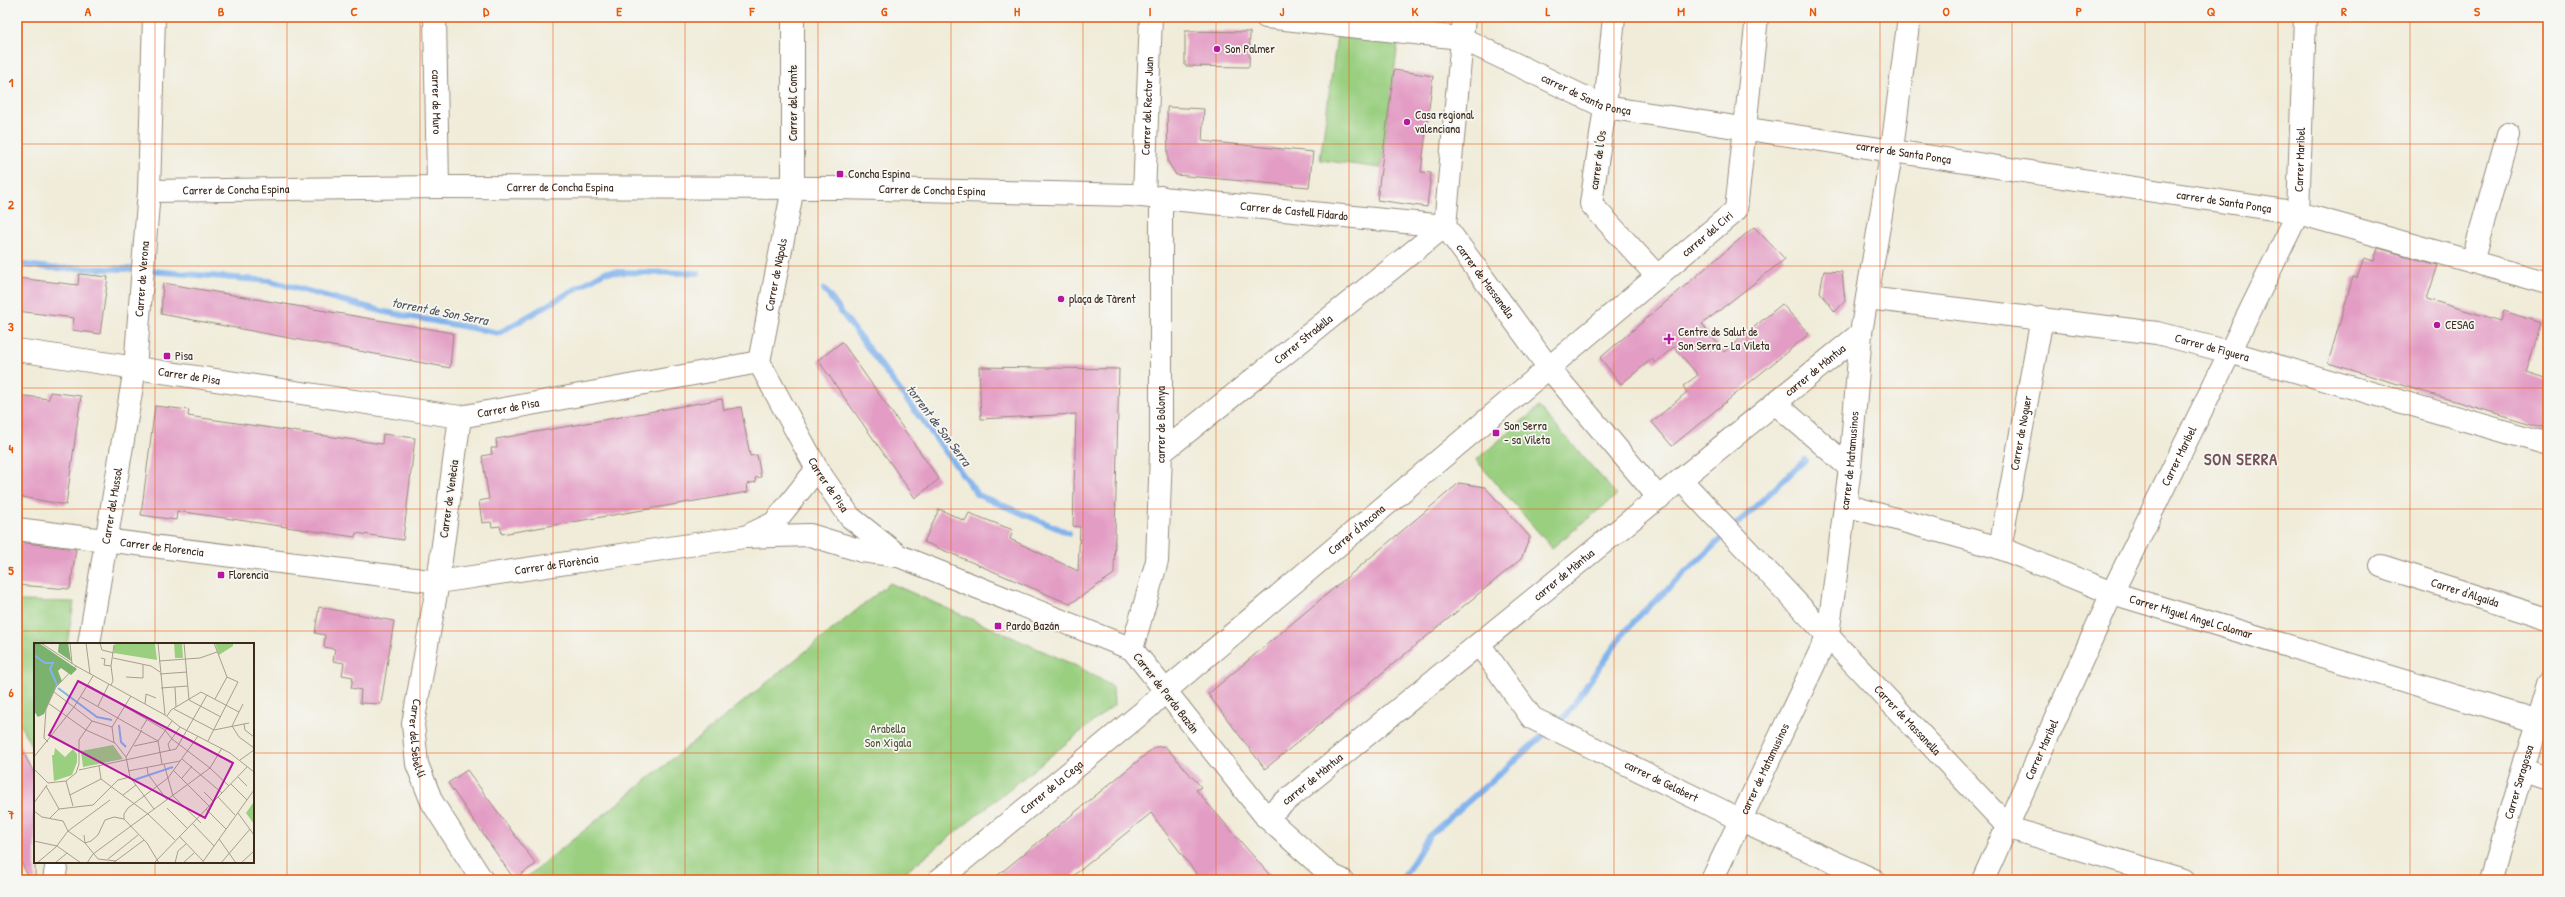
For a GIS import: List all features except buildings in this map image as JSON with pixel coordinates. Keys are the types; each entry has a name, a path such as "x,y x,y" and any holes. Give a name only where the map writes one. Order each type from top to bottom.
{"street":[{"path":"149,190 154,17"},
{"name":"carrer de Muro","path":"435,17 438,187"},
{"name":"Carrer del Comte","path":"793,17 793,188"},
{"name":"Carrer del Rector Juan","path":"1150,17 1152,196"},
{"name":"carrer de Santa Ponça","path":"1266,17 1462,27 1605,107 1744,126 2298,213 2548,283"},
{"name":"carrer de l'Os","path":"1614,17 1605,107 1592,204 1658,277"},
{"name":"carrer del Ciri","path":"1549,368 1736,210 1757,17"},
{"name":"carrer de Matamusinos","path":"1712,880 1828,635 1846,505 1861,333 1892,149 1909,17"},
{"name":"Carrer Maribel","path":"1983,880 2009,828 2112,593 2298,213 2305,17"},
{"path":"1445,226 1462,27"},
{"path":"2472,262 2508,134"},
{"name":"Carrer de Concha Espina","path":"149,190 438,187 793,188 1152,196"},
{"name":"Carrer de Nàpols","path":"759,362 793,188"},
{"name":"Carrer de Verona","path":"135,368 149,190"},
{"name":"Carrer de Castell Fidardo","path":"1152,196 1445,226"},
{"name":"carrer de Bolonya","path":"1132,649 1157,561 1161,452 1152,196"},
{"name":"carrer de Massanella","path":"1445,226 1549,368 1659,498"},
{"name":"Carrer Stradella","path":"1161,452 1445,226"},
{"name":"Carrer de Figuera","path":"1867,298 2042,318 2157,334 2229,352 2548,444"},
{"name":"Carrer de Noguer","path":"2000,548 2042,318"},
{"name":"carrer de Màntua","path":"1266,817 1861,333"},
{"name":"Carrer de Pisa","path":"17,350 460,417 759,362 817,469 850,517 899,556"},
{"name":"Carrer del Mussol","path":"89,643 135,368"},
{"name":"Carrer d'Ancona","path":"1164,692 1549,368"},
{"path":"1775,403 1850,468"},
{"name":"Carrer de Venècia","path":"438,582 460,417"},
{"path":"744,537 774,523 817,469"},
{"name":"Carrer de Massanella","path":"1681,480 2009,828"},
{"name":"Carrer Miguel Angel Colomar","path":"1846,505 2000,548 2112,593 2538,721"},
{"name":"Carrer de Florencia","path":"17,529 105,542 211,554"},
{"name":"Carrer de Florència","path":"211,554 438,582 744,537 810,535 862,551 899,556"},
{"name":"Carrer de Pardo Bazán","path":"899,556 1132,649 1164,692 1266,817 1333,878"},
{"name":"Carrer d'Algaida","path":"2381,566 2548,619"},
{"name":"Carrer del Sebel·lí","path":"438,582 413,724 417,764 432,802 482,880"},
{"name":"carrer de Gelabert","path":"1479,644 1532,718 1741,820 1874,880"},
{"name":"Carrer Saragossa","path":"2490,880 2524,770 2548,684"},
{"name":"Carrer de la Cega","path":"939,880 1149,707 1164,692"},
{"path":"2524,770 2548,778"},
{"path":"2009,828 2184,880"},
{"path":"54,880 57,863"}],"green space":[{"path":"1337,36 1398,44 1381,168 1320,160"},
{"path":"1539,407 1617,495 1552,548 1476,460"},
{"name":"Arabella Son Xigala","path":"890,583 1081,668 1113,687 1114,705 896,880 523,880"},
{"path":"17,601 74,602 67,643 34,643 34,751 17,719"}],"waterway":[{"name":"torrent de Son Serra","path":"17,264 51,268 127,269 270,281 385,312 499,333 605,272 698,273"},
{"name":"torrent de Son Serra","path":"824,289 978,495 1069,533"},
{"path":"1555,725 1566,715 1625,631 1642,613 1805,460"},
{"path":"1402,880 1429,836 1548,731"}],"place":[{"name":"Son Palmer","path":"1217,49"},
{"name":"Casa regional valenciana","path":"1407,122"},
{"name":"Concha Espina","path":"840,174"},
{"name":"plaça de Tàrent","path":"1061,299"},
{"name":"CESAG","path":"2437,325"},
{"name":"Centre de Salut de Son Serra - La Vileta","path":"1669,339"},
{"name":"Pisa","path":"167,356"},
{"name":"Son Serra - sa Vileta","path":"1496,433"},
{"name":"Florencia","path":"221,575"},
{"name":"Pardo Bazán","path":"998,626"}],"district":[{"name":"SON SERRA","path":"2241,459"}]}
